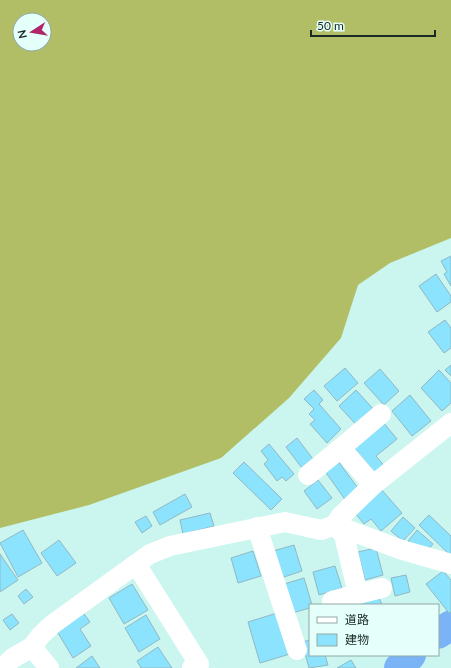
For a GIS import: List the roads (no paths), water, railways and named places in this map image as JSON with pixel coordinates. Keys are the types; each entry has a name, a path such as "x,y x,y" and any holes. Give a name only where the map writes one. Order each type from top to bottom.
{"street":[{"path":"308,475 381,414"},
{"path":"2,668 14,658 32,647 41,635 53,624 150,554 170,546 285,522 321,530 335,525 340,517 374,485 451,423"},
{"path":"341,448 374,485"},
{"path":"335,525 402,550 451,564"},
{"path":"335,525 344,535 358,594"},
{"path":"257,527 297,650"},
{"path":"136,564 198,664 192,668"},
{"path":"332,601 382,588"},
{"path":"32,647 49,668"}],"waterway":[{"path":"439,633 451,625"},
{"path":"399,668 410,656"}]}
